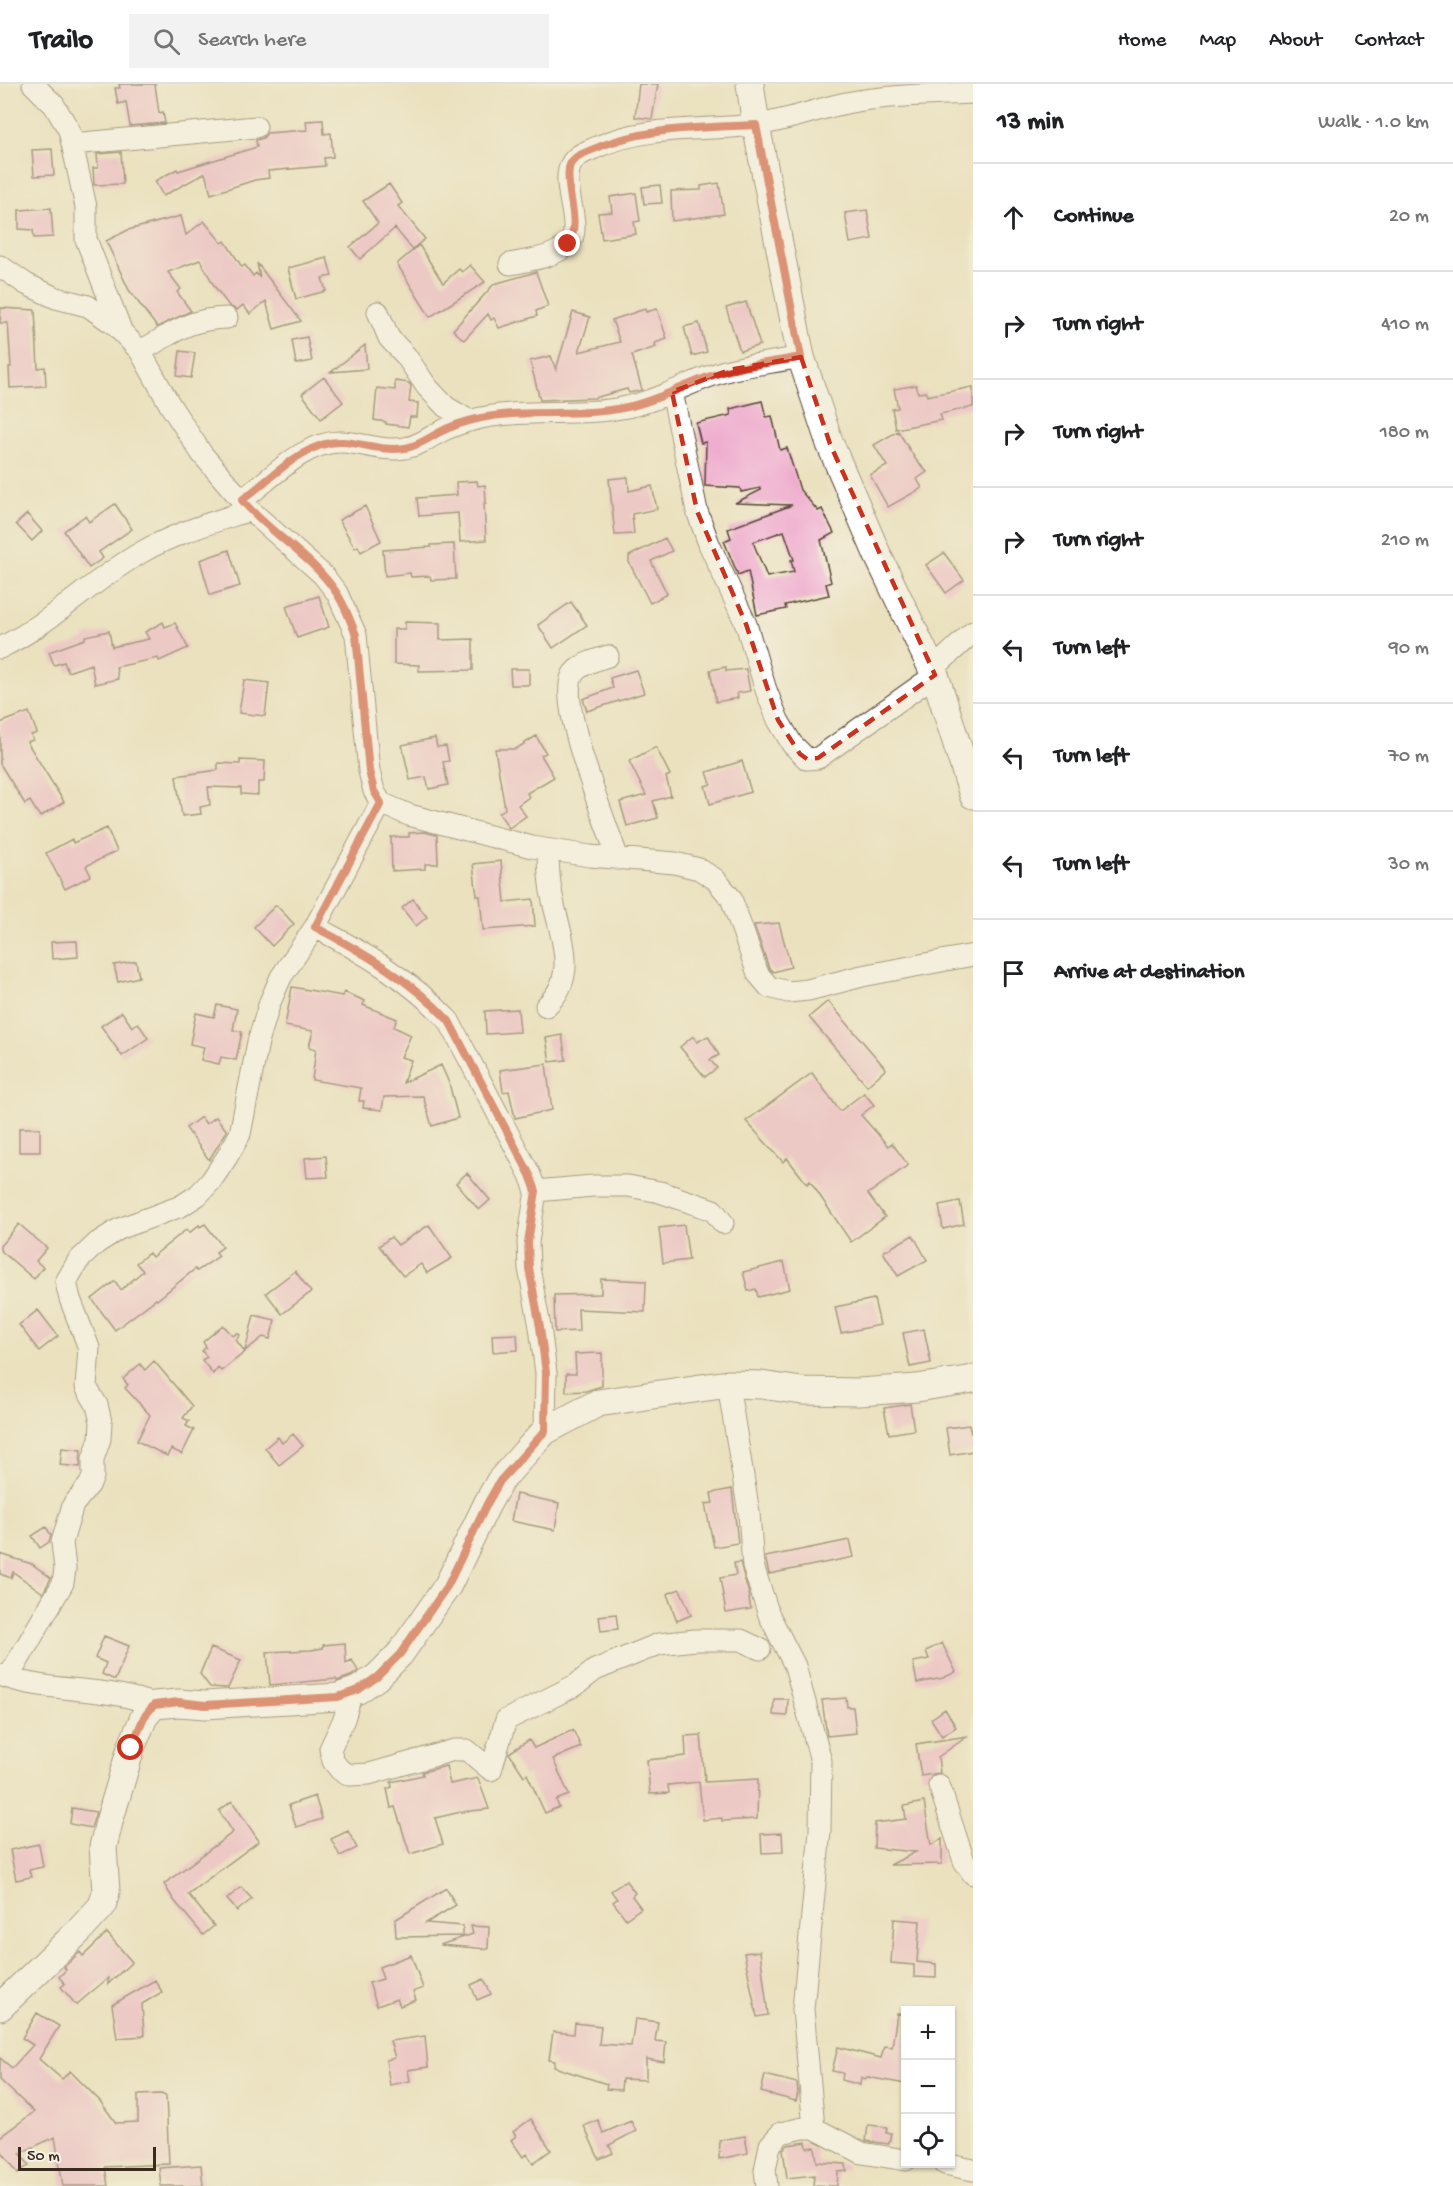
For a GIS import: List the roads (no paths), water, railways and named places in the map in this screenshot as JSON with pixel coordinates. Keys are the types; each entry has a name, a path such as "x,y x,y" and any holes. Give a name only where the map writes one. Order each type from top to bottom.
{"street":[{"path":"33,84 54,105 69,130 86,207 87,239 121,331"},
{"path":"750,84 801,357 830,444 878,556 934,673 973,795"},
{"path":"510,264 549,255 568,244 574,232 569,194 571,162 578,156 604,144 636,135 756,125 848,103 973,93"},
{"path":"72,144 256,127"},
{"path":"0,266 26,284 56,297 88,306 121,331 140,351 170,405 202,454 246,505 323,575 337,593 356,635 369,771 374,791 381,803 409,815 532,848 675,863 699,869 715,879 731,898 758,974 769,987 788,992 808,990 862,976 973,955"},
{"path":"378,312 389,338 406,356 427,387 446,407 470,421"},
{"path":"140,351 189,324 206,319 227,318"},
{"path":"0,648 50,618 143,552 246,505 292,461 308,450 326,443 342,442 390,449 405,448 421,443 440,432 483,417 607,411 629,407 729,370 801,357"},
{"path":"672,392 697,511 709,544 746,624 766,690 778,720 800,754 807,759 818,758 934,673 973,632"},
{"path":"608,656 584,664 573,673 569,686 573,727 618,858"},
{"path":"381,803 315,927 281,977 270,1002 258,1042 240,1134 211,1181 198,1195 181,1206 119,1229 97,1243 78,1261 66,1282 70,1299 89,1348 85,1382 97,1406 101,1422 100,1439 93,1459 93,1478 73,1505 67,1521 62,1542 65,1569 63,1583 4,1676 56,1688 115,1693 154,1705 179,1702 205,1705 338,1697 352,1692 377,1677 400,1654 448,1585 500,1481 545,1431 598,1403 728,1384 761,1384 802,1391 859,1392 916,1388 973,1378"},
{"path":"546,1006 558,995 566,965 548,876 548,850"},
{"path":"315,927 342,941 415,989 432,1002 449,1021 530,1175 536,1191 528,1242 529,1268 546,1373 545,1431"},
{"path":"536,1191 593,1185 628,1186 660,1192 713,1210 723,1223"},
{"path":"728,1384 749,1513 753,1566 769,1615 795,1666 821,1761 820,1831 803,2009 814,2128"},
{"path":"352,1692 344,1719 330,1749 333,1761 340,1770 350,1775 369,1774 454,1750 466,1750 491,1770 506,1720 576,1685 595,1670 659,1644 695,1640 741,1640 760,1649"},
{"path":"0,2007 79,1932 102,1906 106,1892 103,1847 109,1822 131,1748 144,1717 154,1705"},
{"path":"939,1785 964,1861 973,1874"},
{"path":"767,2186 765,2170 770,2145 782,2133 814,2128 862,2153 901,2159"},
{"path":"955,2166 973,2170"}]}
